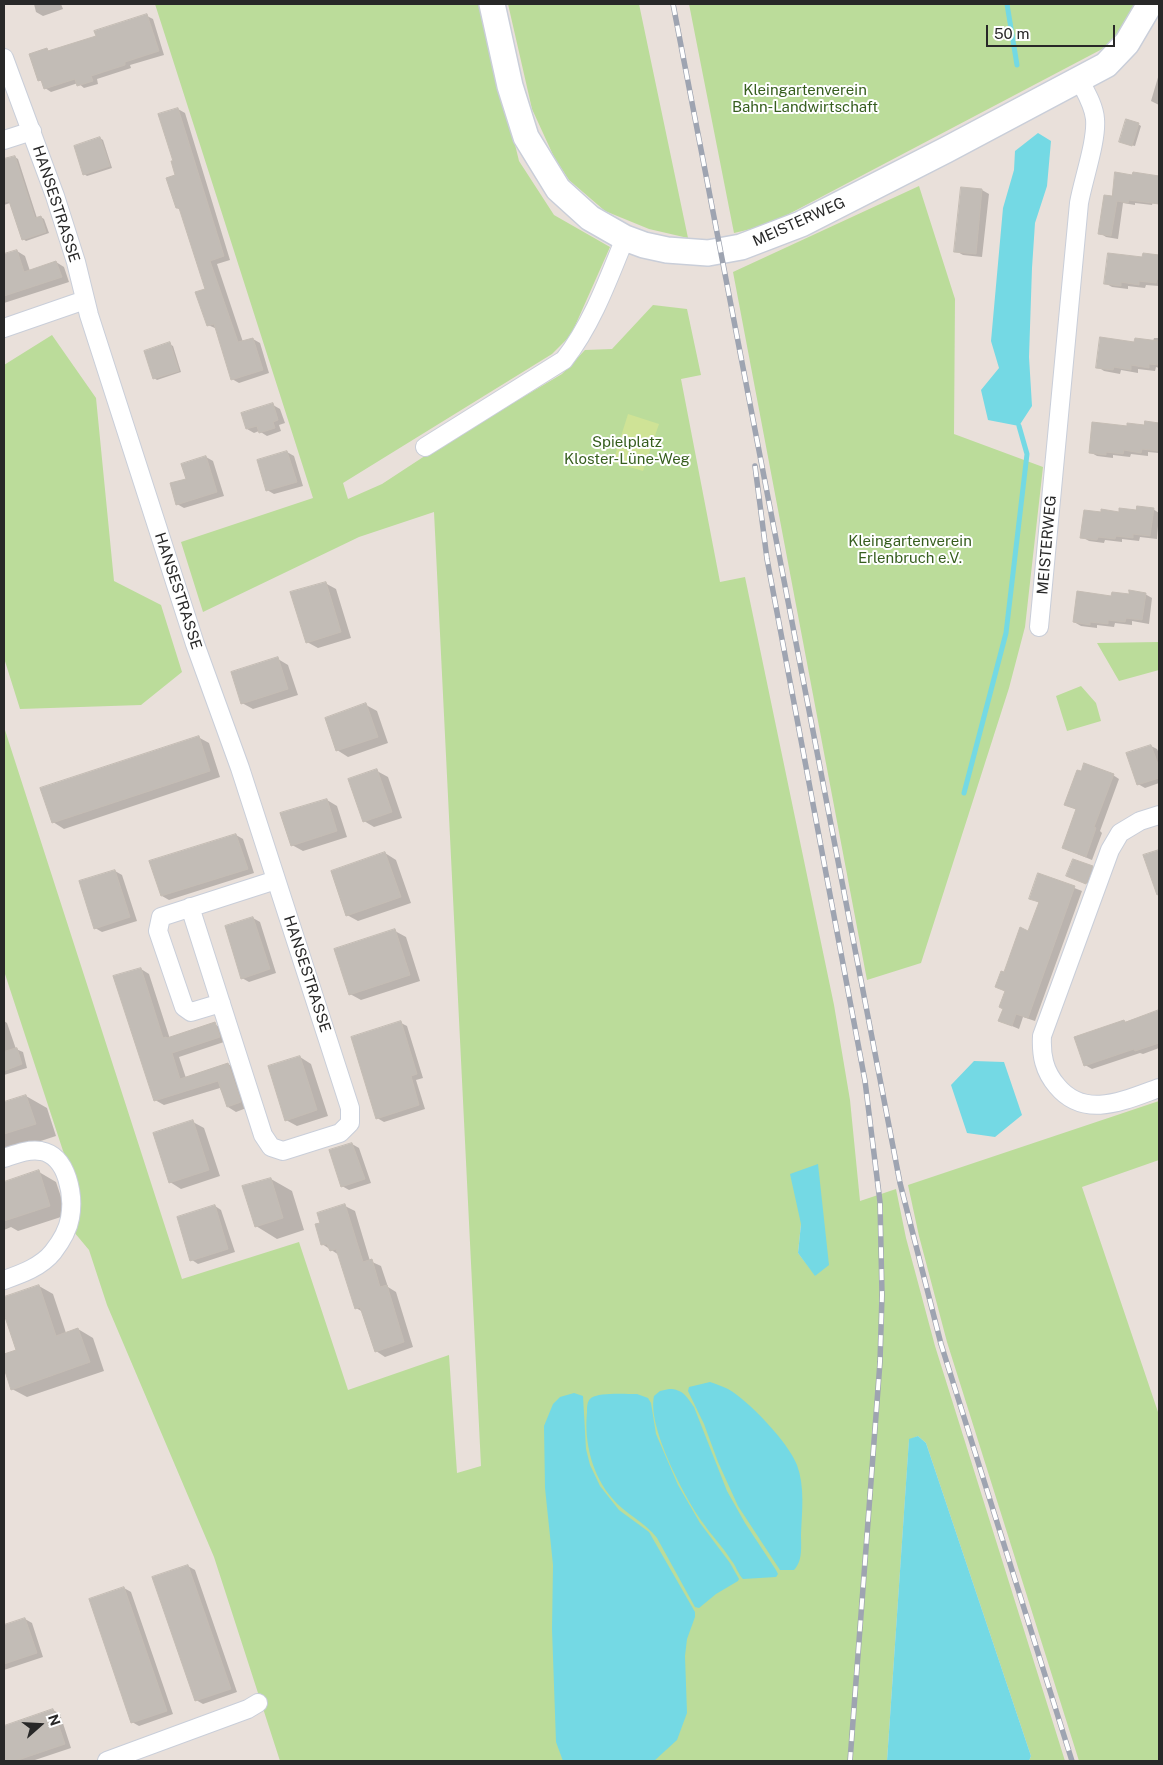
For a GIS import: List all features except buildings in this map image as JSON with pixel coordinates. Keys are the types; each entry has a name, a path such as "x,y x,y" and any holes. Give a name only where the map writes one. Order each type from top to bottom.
{"street":[{"name":"MEISTERWEG","path":"492,4 510,86 526,137 558,189 590,218 625,238 644,245 667,250 697,253 741,247 801,224 1106,65 1127,43 1150,4"},
{"name":"HANSESTRASSE","path":"4,58 55,196 76,262 88,315 195,644 240,768 350,1108 350,1123 340,1133 283,1150 271,1147 264,1135 221,1002"},
{"name":"MEISTERWEG","path":"1039,627 1079,203 1094,134 1095,118 1092,106 1079,79"},
{"path":"4,140 32,131"},
{"path":"425,447 564,360 578,342 598,302 625,238"},
{"path":"4,328 85,300"},
{"path":"1159,815 1140,821 1120,833 1110,850 1042,1036 1044,1065 1052,1080 1066,1096 1083,1104 1112,1104 1159,1088"},
{"path":"190,907 221,1002 190,1012 184,1007 158,930 161,917 190,907 276,880"},
{"path":"4,1158 24,1152 42,1151 58,1161 67,1178 72,1200 70,1220 52,1253 35,1268 4,1280"},
{"path":"116,1760 248,1710 258,1703"}],"green space":[{"name":"Spielplatz Kloster-Lüne-Weg","path":"155,4 481,4 519,161 554,215 610,247 571,335 552,354 343,483 348,499 382,484 440,446 562,374 585,350 612,349 653,305 687,309 701,375 681,379 720,582 745,577 834,1005 850,1100 860,1201 896,1189 906,1238 935,1346 1065,1761 1029,1761 1031,1756 926,1443 918,1436 909,1440 887,1761 280,1761 214,1557 107,1305 89,1250 74,1232 67,1163 4,971 4,727 182,1279 299,1242 348,1390 449,1355 457,1473 481,1466 434,512 359,537 203,612 181,542 313,498","holes":["801,1224 816,1276 798,1253"]},
{"path":"508,4 639,4 688,238 649,229 605,211 569,180 554,157 532,109"},
{"name":"Kleingartenverein Bahn-Landwirtschaft","path":"689,4 1136,4 1118,34 1106,47 768,225 734,233"},
{"name":"Kleingartenverein Erlenbruch e.V.","path":"919,186 955,299 954,434 1043,467 1025,627 1009,688 921,963 867,980 733,272"},
{"path":"52,335 96,398 114,581 161,605 182,672 141,705 20,709 4,658 4,365"},
{"name":"Spielplatz Kloster-Lüne-Weg","path":"628,414 659,424 643,471 613,462"},
{"path":"1159,642 1159,670 1119,681 1097,643"},
{"path":"1081,686 1096,703 1101,721 1067,731 1056,696"},
{"path":"1159,1101 1159,1160 1082,1187 1159,1415 1159,1761 1079,1761 947,1342 919,1236 908,1185"}],"water":[{"path":"1038,133 1051,141 1047,186 1035,223 1029,357 1032,406 1019,426 988,420 981,390 999,368 991,341 1003,208 1014,170 1015,151"},
{"path":"974,1061 1004,1062 1022,1115 995,1137 967,1133 951,1085"},
{"path":"818,1164 829,1265 815,1276 798,1253 801,1224 790,1174"},
{"path":"710,1382 728,1389 757,1412 777,1434 797,1465 802,1490 801,1548 799,1562 794,1570 780,1570 738,1506 718,1462 704,1424 688,1391 689,1387"},
{"path":"669,1389 681,1392 694,1407 727,1491 745,1523 776,1570 778,1574 776,1577 743,1579 728,1555 695,1512 669,1462 656,1425 653,1409 654,1396 660,1391"},
{"path":"574,1393 583,1396 586,1449 590,1465 600,1486 619,1510 649,1532 695,1612 687,1639 685,1656 687,1713 677,1740 654,1761 563,1761 556,1742 552,1629 553,1565 545,1488 544,1426 553,1404 560,1397"},
{"path":"606,1394 637,1394 648,1398 651,1403 656,1434 678,1485 700,1523 730,1563 739,1579 699,1608 695,1607 657,1538 647,1527 612,1498 599,1479 591,1458 586,1423 587,1406 590,1399"},
{"path":"918,1436 926,1443 1031,1756 1029,1761 887,1761 909,1439"}],"waterway":[{"path":"1007,4 1017,65"},
{"path":"964,793 1006,633 1027,454 1019,426"}],"railway":[{"path":"673,4 900,1183 941,1344 1072,1761"},
{"path":"755,466 767,559 865,1081 880,1202 882,1295 880,1362 850,1761"}]}
